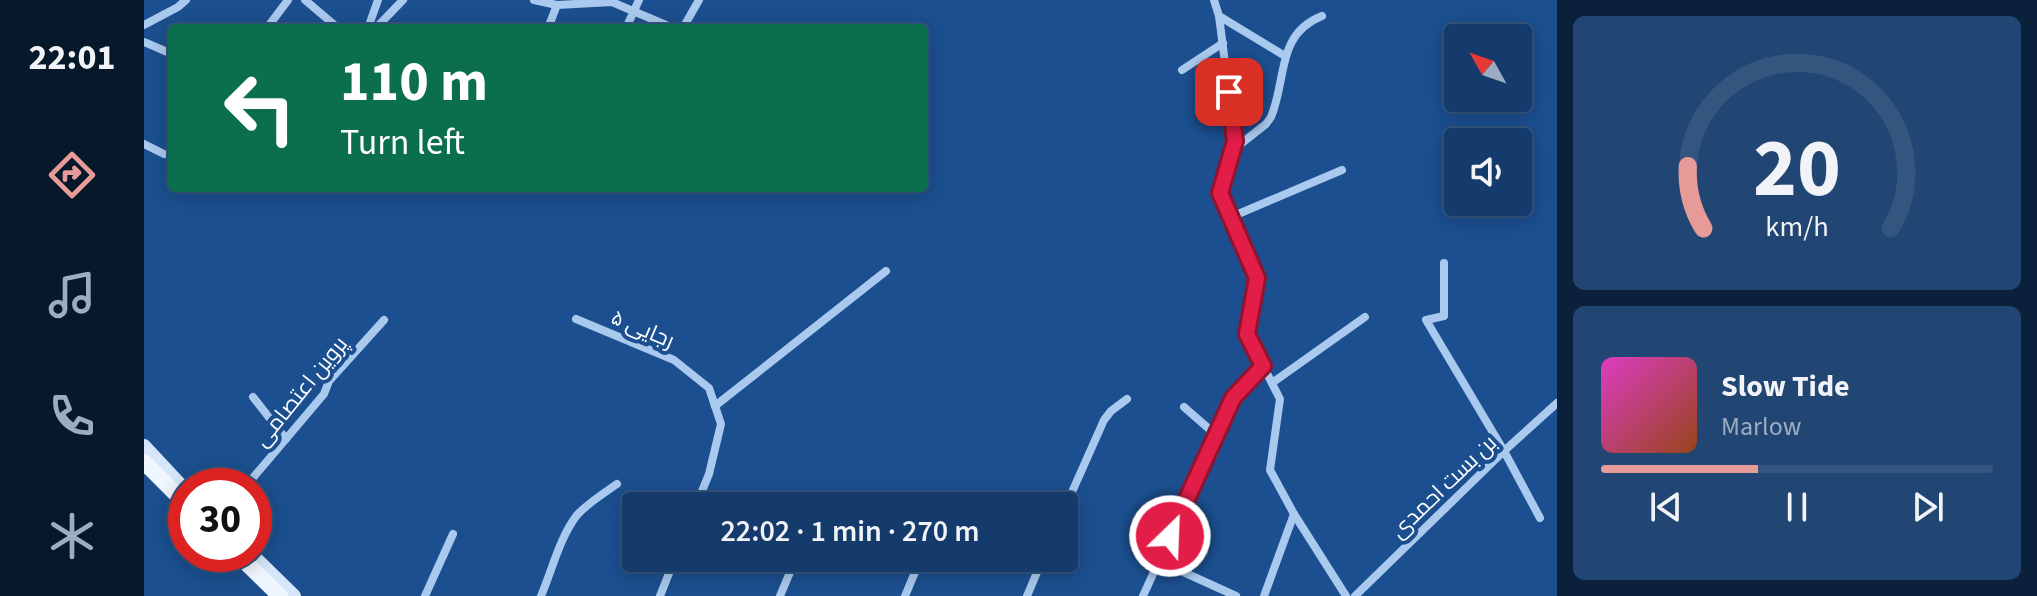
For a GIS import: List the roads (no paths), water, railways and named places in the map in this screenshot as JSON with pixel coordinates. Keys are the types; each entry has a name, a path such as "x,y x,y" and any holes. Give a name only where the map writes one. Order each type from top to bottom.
{"main road":[{"path":"144,446 168,472"},
{"path":"144,462 168,486"},
{"path":"255,572 280,596"},
{"path":"269,572 294,596"}],"street":[{"path":"144,25 186,0"},
{"path":"270,24 288,0"},
{"path":"305,0 334,24"},
{"path":"369,24 378,0"},
{"path":"380,24 403,0"},
{"path":"534,0 557,5 612,2 664,24"},
{"path":"628,24 639,0"},
{"path":"685,24 699,0"},
{"path":"1214,0 1219,16 1235,141 1220,193 1257,278 1247,334 1280,399 1270,470 1346,596"},
{"path":"550,24 557,5"},
{"path":"1219,16 1285,56"},
{"path":"1233,150 1271,117 1288,47 1303,26 1322,16"},
{"path":"324,24 328,19"},
{"path":"144,42 168,52"},
{"path":"1182,70 1223,43"},
{"path":"144,144 164,154"},
{"path":"1231,217 1342,170"},
{"path":"1444,263 1444,316 1426,320 1540,518"},
{"path":"702,492 721,424 715,406 886,271"},
{"path":"1272,383 1365,317"},
{"name":"رجایی ۵","path":"576,319 674,360 709,388 715,406"},
{"name":"پروین اعتصامی","path":"261,468 324,394 329,381 384,320"},
{"path":"1143,596 1233,398 1263,366"},
{"path":"253,397 286,439"},
{"path":"1071,492 1104,420 1127,399"},
{"name":"بن بست احمدی","path":"1355,596 1557,403"},
{"path":"1184,407 1216,435"},
{"path":"541,596 566,533 581,511 617,484"},
{"path":"1264,596 1294,514"},
{"path":"425,596 453,534"},
{"path":"1159,561 1236,596"},
{"path":"660,596 669,572"},
{"path":"780,596 790,572"},
{"path":"905,596 915,572"},
{"path":"1027,596 1037,572"}]}
